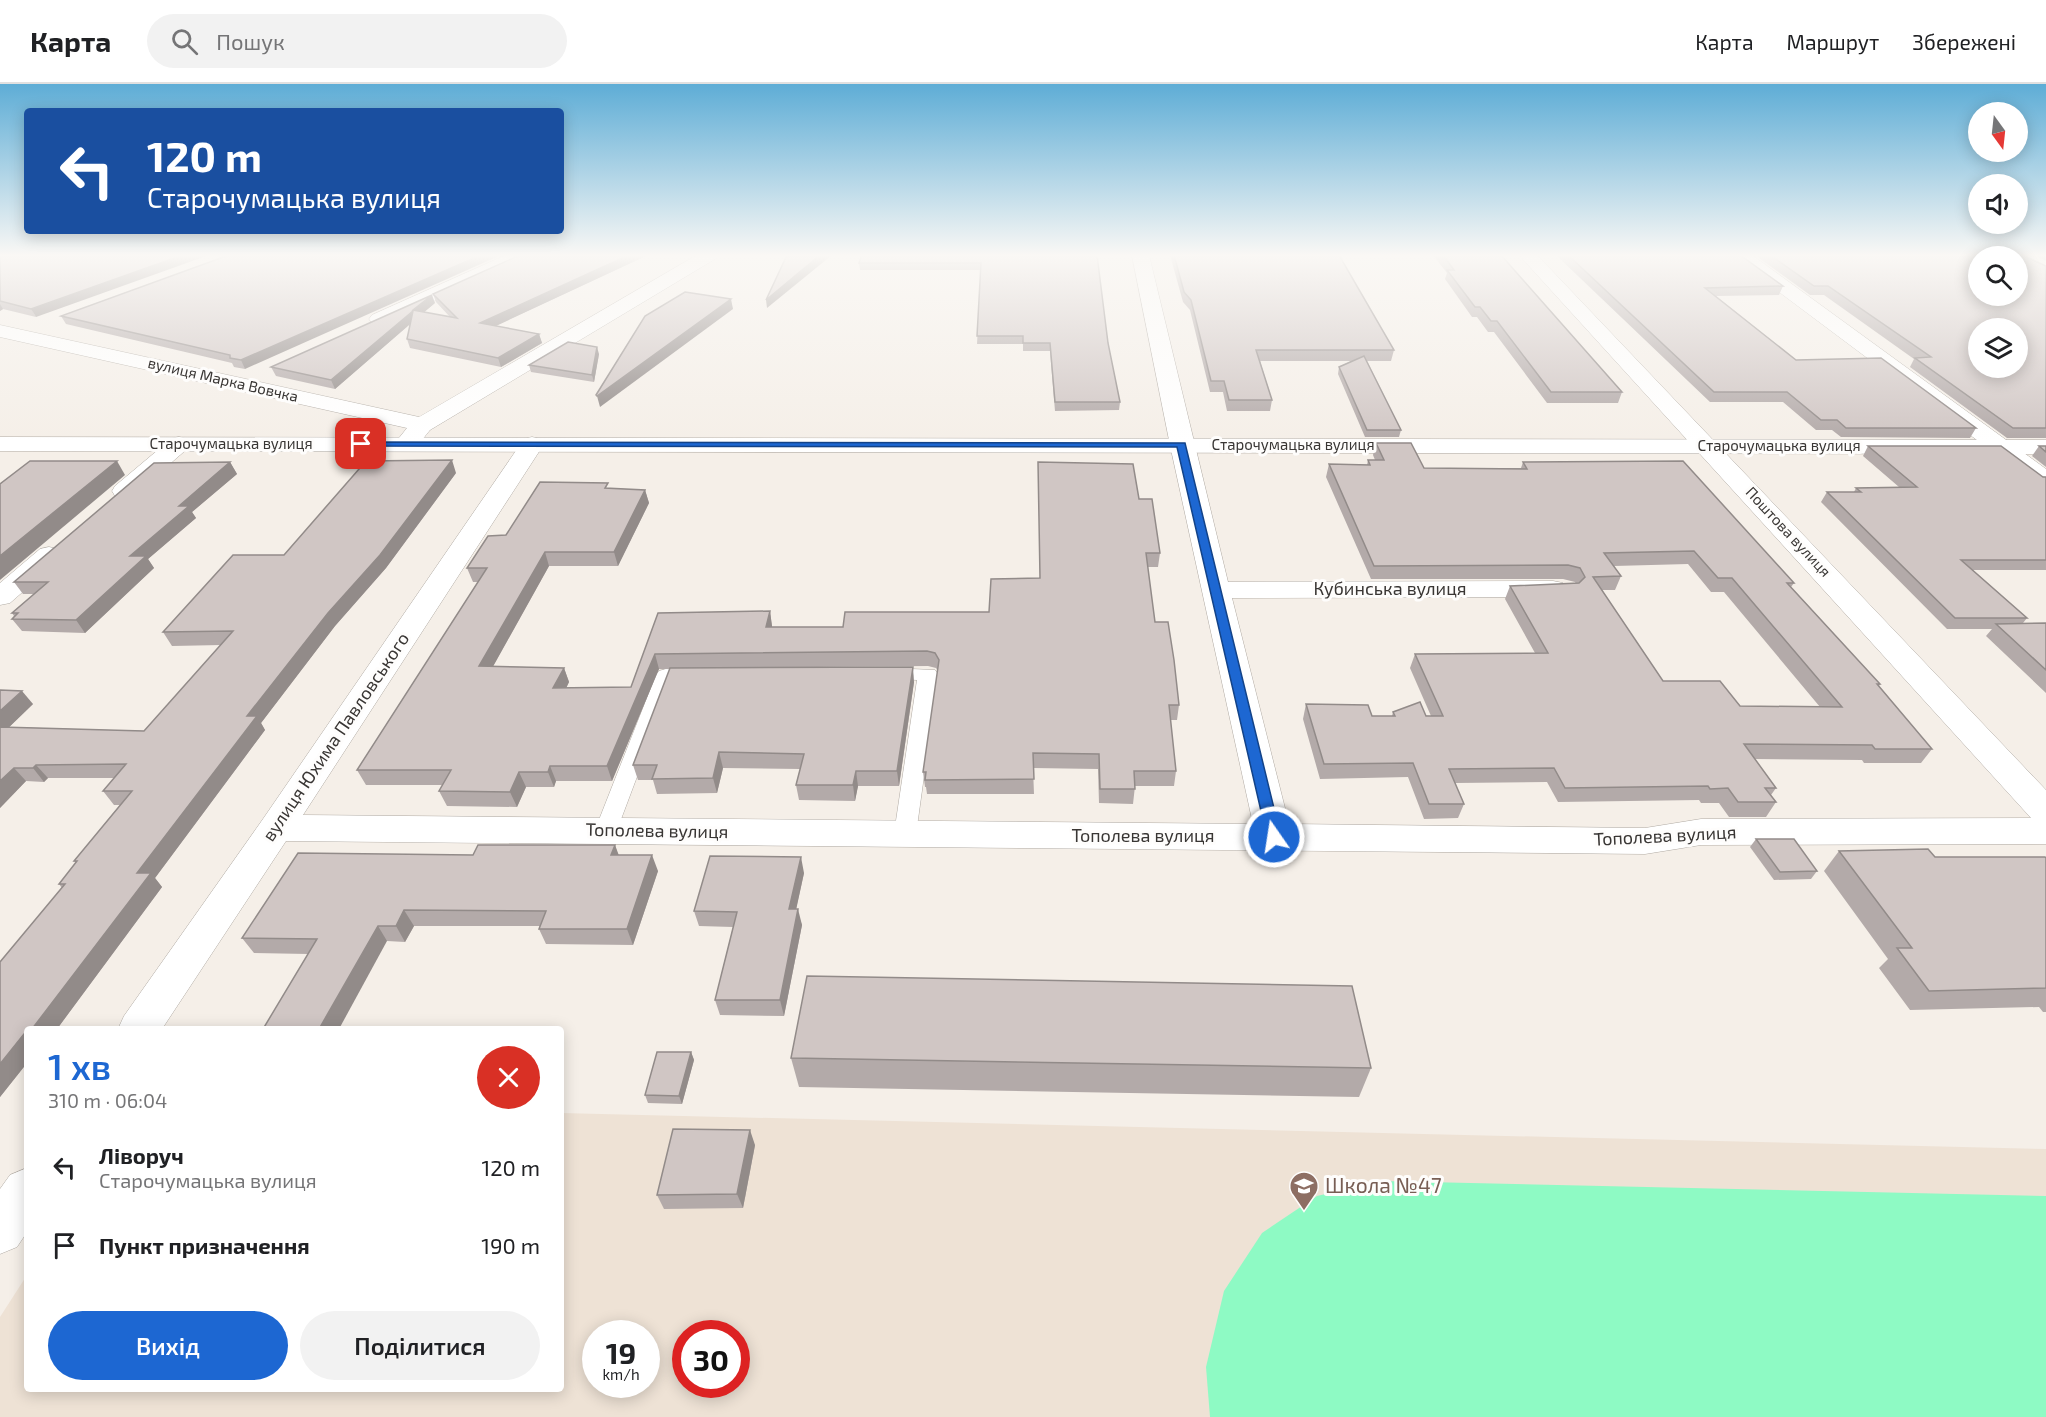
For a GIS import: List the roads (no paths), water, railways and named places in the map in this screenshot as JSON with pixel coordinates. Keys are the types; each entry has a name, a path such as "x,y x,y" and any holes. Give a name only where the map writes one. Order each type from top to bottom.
{"street":[{"path":"367,324 382,317"},
{"path":"407,443 422,425 604,317"},
{"path":"1154,317 1274,837"},
{"name":"Поштова вулиця","path":"1587,317 2046,812"},
{"path":"1825,317 2046,480"},
{"path":"8,333 47,322"},
{"name":"вулиця Марка Вовчка","path":"8,333 422,425"},
{"path":"237,383 269,368"},
{"name":"Старочумацька вулиця","path":"0,444 2046,447"},
{"path":"106,506 179,444"},
{"name":"вулиця Юхима Павловського","path":"141,1026 532,444"},
{"path":"0,597 71,537"},
{"name":"Кубинська вулиця","path":"1216,590 1563,589"},
{"name":"Тополева вулиця","path":"276,828 1645,841 1701,832 2046,831"},
{"path":"0,1230 24,1195"}],"lane":[{"path":"868,675 928,674 905,834"},
{"path":"606,830 666,675 713,675"}],"place":[{"name":"Школа №47","path":"1304,1212"}]}
